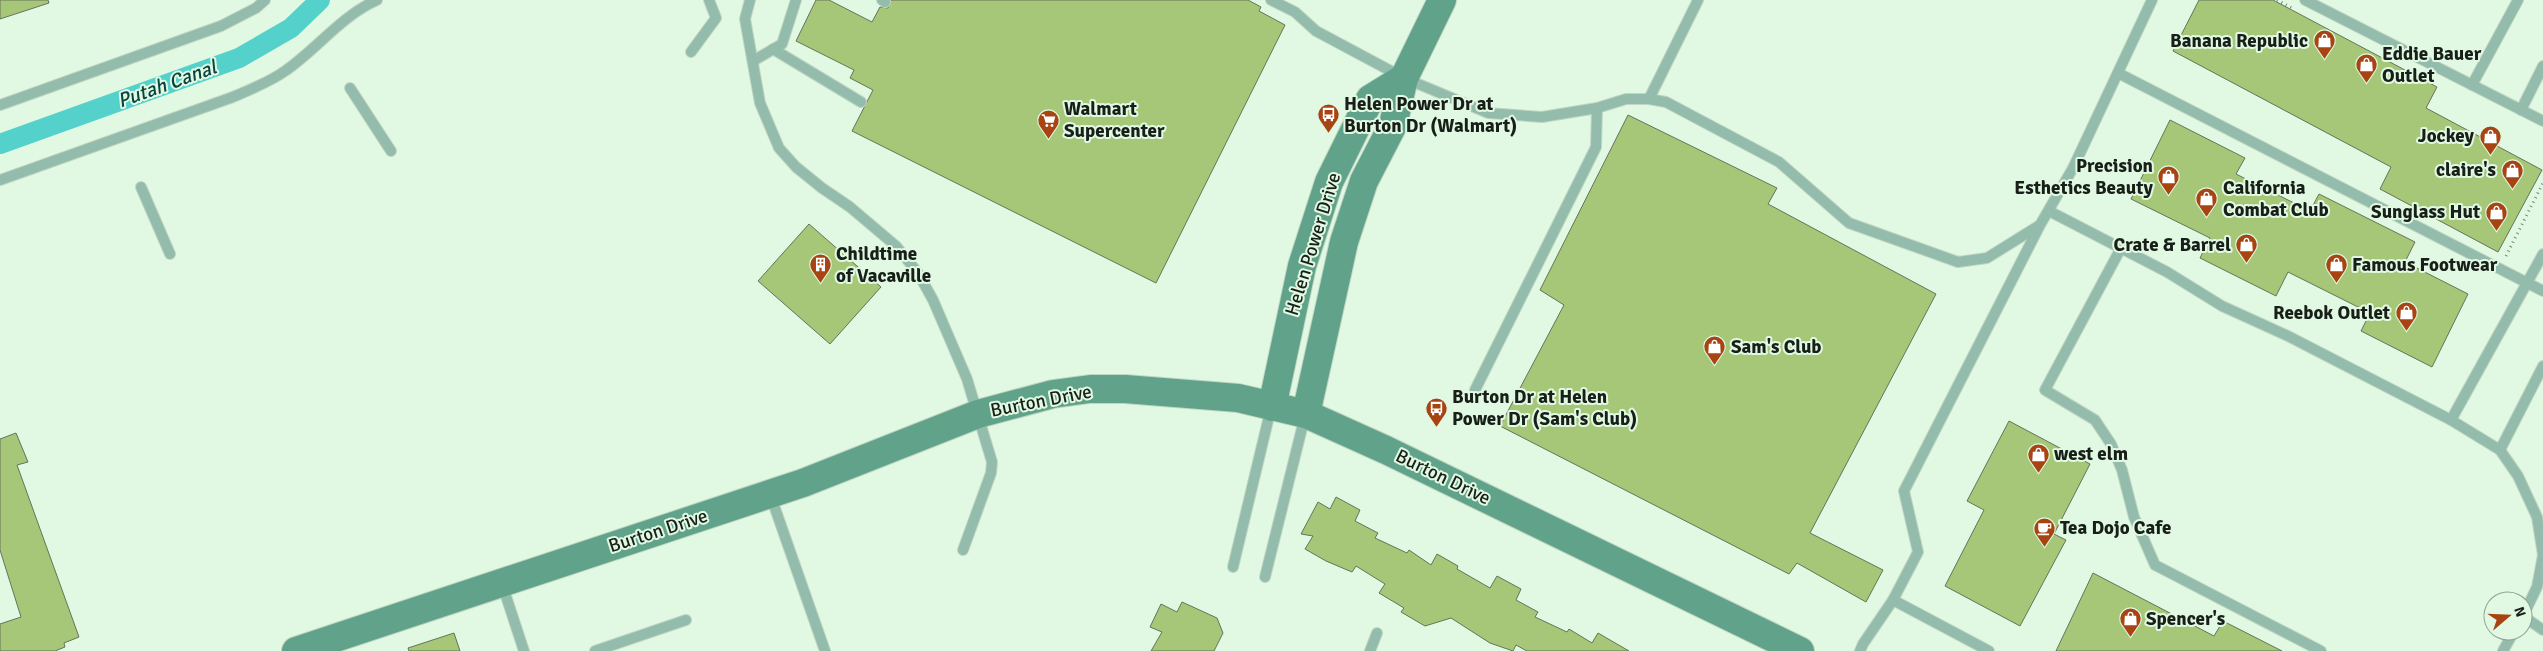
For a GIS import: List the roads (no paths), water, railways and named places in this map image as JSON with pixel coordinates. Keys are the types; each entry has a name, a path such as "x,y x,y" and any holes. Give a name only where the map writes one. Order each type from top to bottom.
{"street":[{"name":"Helen Power Drive","path":"1306,414 1344,242 1364,181 1393,125 1404,78 1442,0"},
{"name":"Helen Power Drive","path":"1272,407 1302,266 1329,182 1370,99 1404,78"},
{"name":"Burton Drive","path":"296,651 770,494 978,414 1054,394 1090,389 1125,389 1238,398 1306,414 1386,450 1800,651"}],"lane":[{"path":"0,104 221,26 256,8 266,0"},
{"path":"0,180 234,97 285,71 346,19 377,0"},
{"path":"691,52 716,18 709,0"},
{"path":"750,0 745,19 760,103 779,148 796,167 850,207 896,246 918,273 933,300 967,379 992,462 991,473 963,550"},
{"path":"753,61 782,44 796,0"},
{"path":"1271,0 1295,12 1316,31 1404,78 1488,113 1542,117 1597,108 1626,99 1649,99 1666,102 1779,162 1849,223 1958,262 1987,258 2040,226"},
{"path":"1649,99 1698,0"},
{"path":"1860,651 1893,600 1918,552 1904,491 2040,226 2073,168 2152,0"},
{"path":"2305,0 2472,86 2543,120"},
{"path":"2472,86 2518,0"},
{"path":"773,49 861,102"},
{"path":"2521,110 2543,66"},
{"path":"2118,73 2543,291"},
{"path":"350,88 392,151"},
{"path":"1475,390 1596,147 1597,108"},
{"path":"141,187 170,254"},
{"path":"2049,211 2167,272 2222,306 2288,336 2452,420 2500,450 2518,476 2538,517 2543,555 2540,589 2533,600"},
{"path":"2122,248 2045,390 2095,420 2111,444 2122,470 2134,517 2155,565 2321,651"},
{"path":"2452,420 2543,254"},
{"path":"2500,450 2543,366"},
{"path":"1233,567 1272,407"},
{"path":"1265,577 1306,414"},
{"path":"770,494 825,651"},
{"path":"501,583 524,651"},
{"path":"1893,600 1989,651"},
{"path":"595,651 686,620"},
{"path":"1370,651 1377,634"}],"waterway":[{"name":"Putah Canal","path":"0,144 239,58 291,28 320,0"}],"place":[{"name":"Banana Republic","path":"2324,60"},
{"name":"Eddie Bauer Outlet","path":"2366,84"},
{"name":"Helen Power Dr at Burton Dr (Walmart)","path":"1328,134"},
{"name":"Walmart Supercenter","path":"1048,139"},
{"name":"Jockey","path":"2490,155"},
{"name":"claire's","path":"2512,189"},
{"name":"Precision Esthetics Beauty","path":"2169,196"},
{"name":"California Combat Club","path":"2207,218"},
{"name":"Sunglass Hut","path":"2496,231"},
{"name":"Crate & Barrel","path":"2247,264"},
{"name":"Childtime of Vacaville","path":"820,284"},
{"name":"Famous Footwear","path":"2336,284"},
{"name":"Reebok Outlet","path":"2406,332"},
{"name":"Sam's Club","path":"1715,366"},
{"name":"Burton Dr at Helen Power Dr (Sam's Club)","path":"1436,427"},
{"name":"west elm","path":"2038,473"},
{"name":"Tea Dojo Cafe","path":"2044,547"},
{"name":"Spencer's","path":"2130,638"}]}
